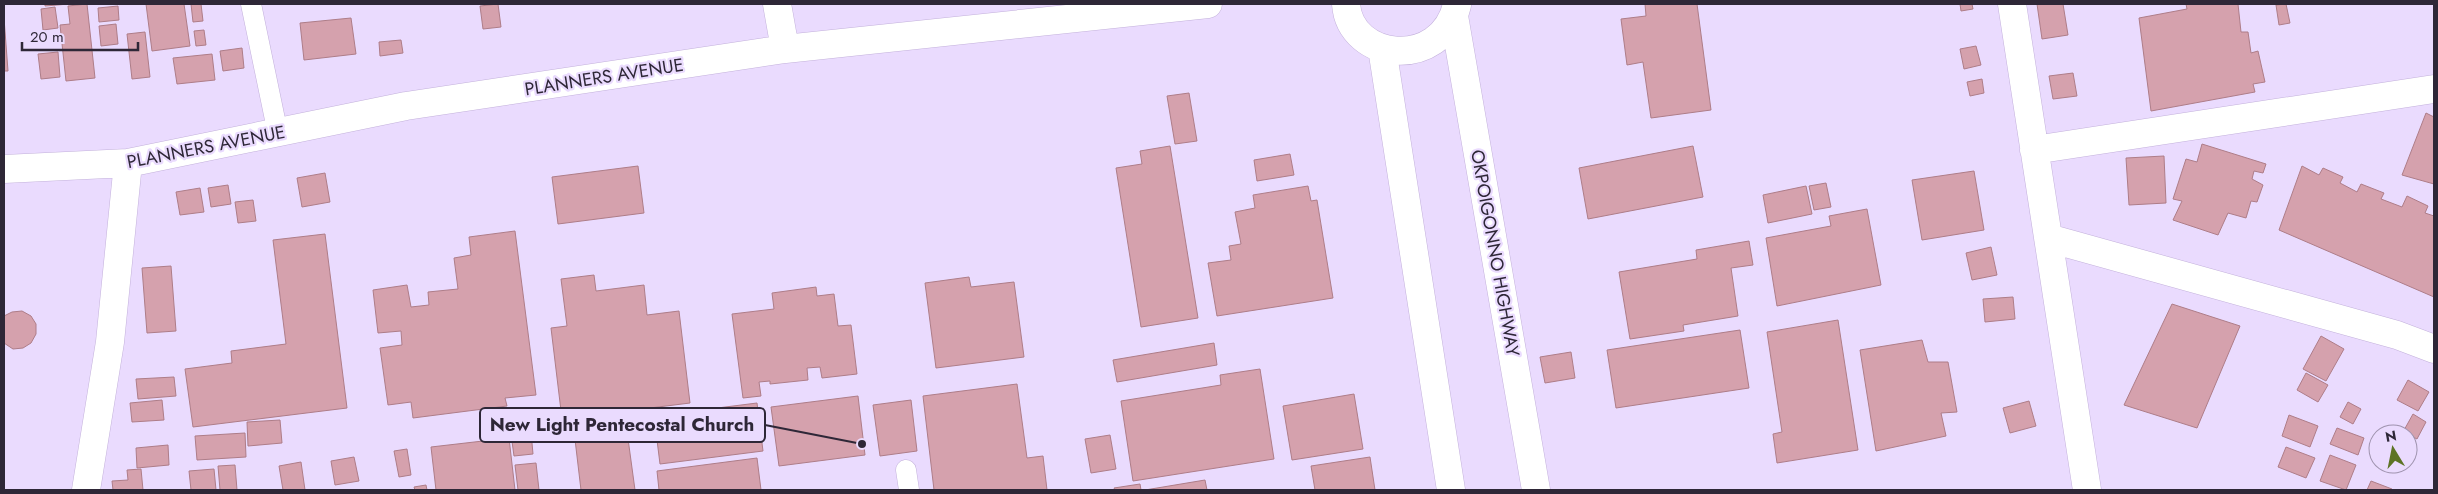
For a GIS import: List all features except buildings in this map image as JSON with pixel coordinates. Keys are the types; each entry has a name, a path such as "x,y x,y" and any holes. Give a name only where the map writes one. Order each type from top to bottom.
{"street":[{"path":"777,4 785,49"},
{"name":"PLANNERS AVENUE","path":"4,169 128,163 278,134 406,106 785,49 1208,4"},
{"path":"1346,4 1353,25 1366,39 1382,48 1399,52 1416,50 1433,42 1446,30 1456,10"},
{"path":"2012,4 2087,490"},
{"name":"OKPOIGONNO HIGHWAY","path":"1456,10 1536,490"},
{"path":"1382,48 1451,490"},
{"path":"2034,150 2434,89"},
{"path":"86,490 110,342 128,163"},
{"path":"2048,238 2397,335 2434,349"}],"lane":[{"path":"251,4 278,134"},
{"path":"906,470 909,490"}],"place":[{"name":"New Light Pentecostal Church","path":"862,444"}]}
